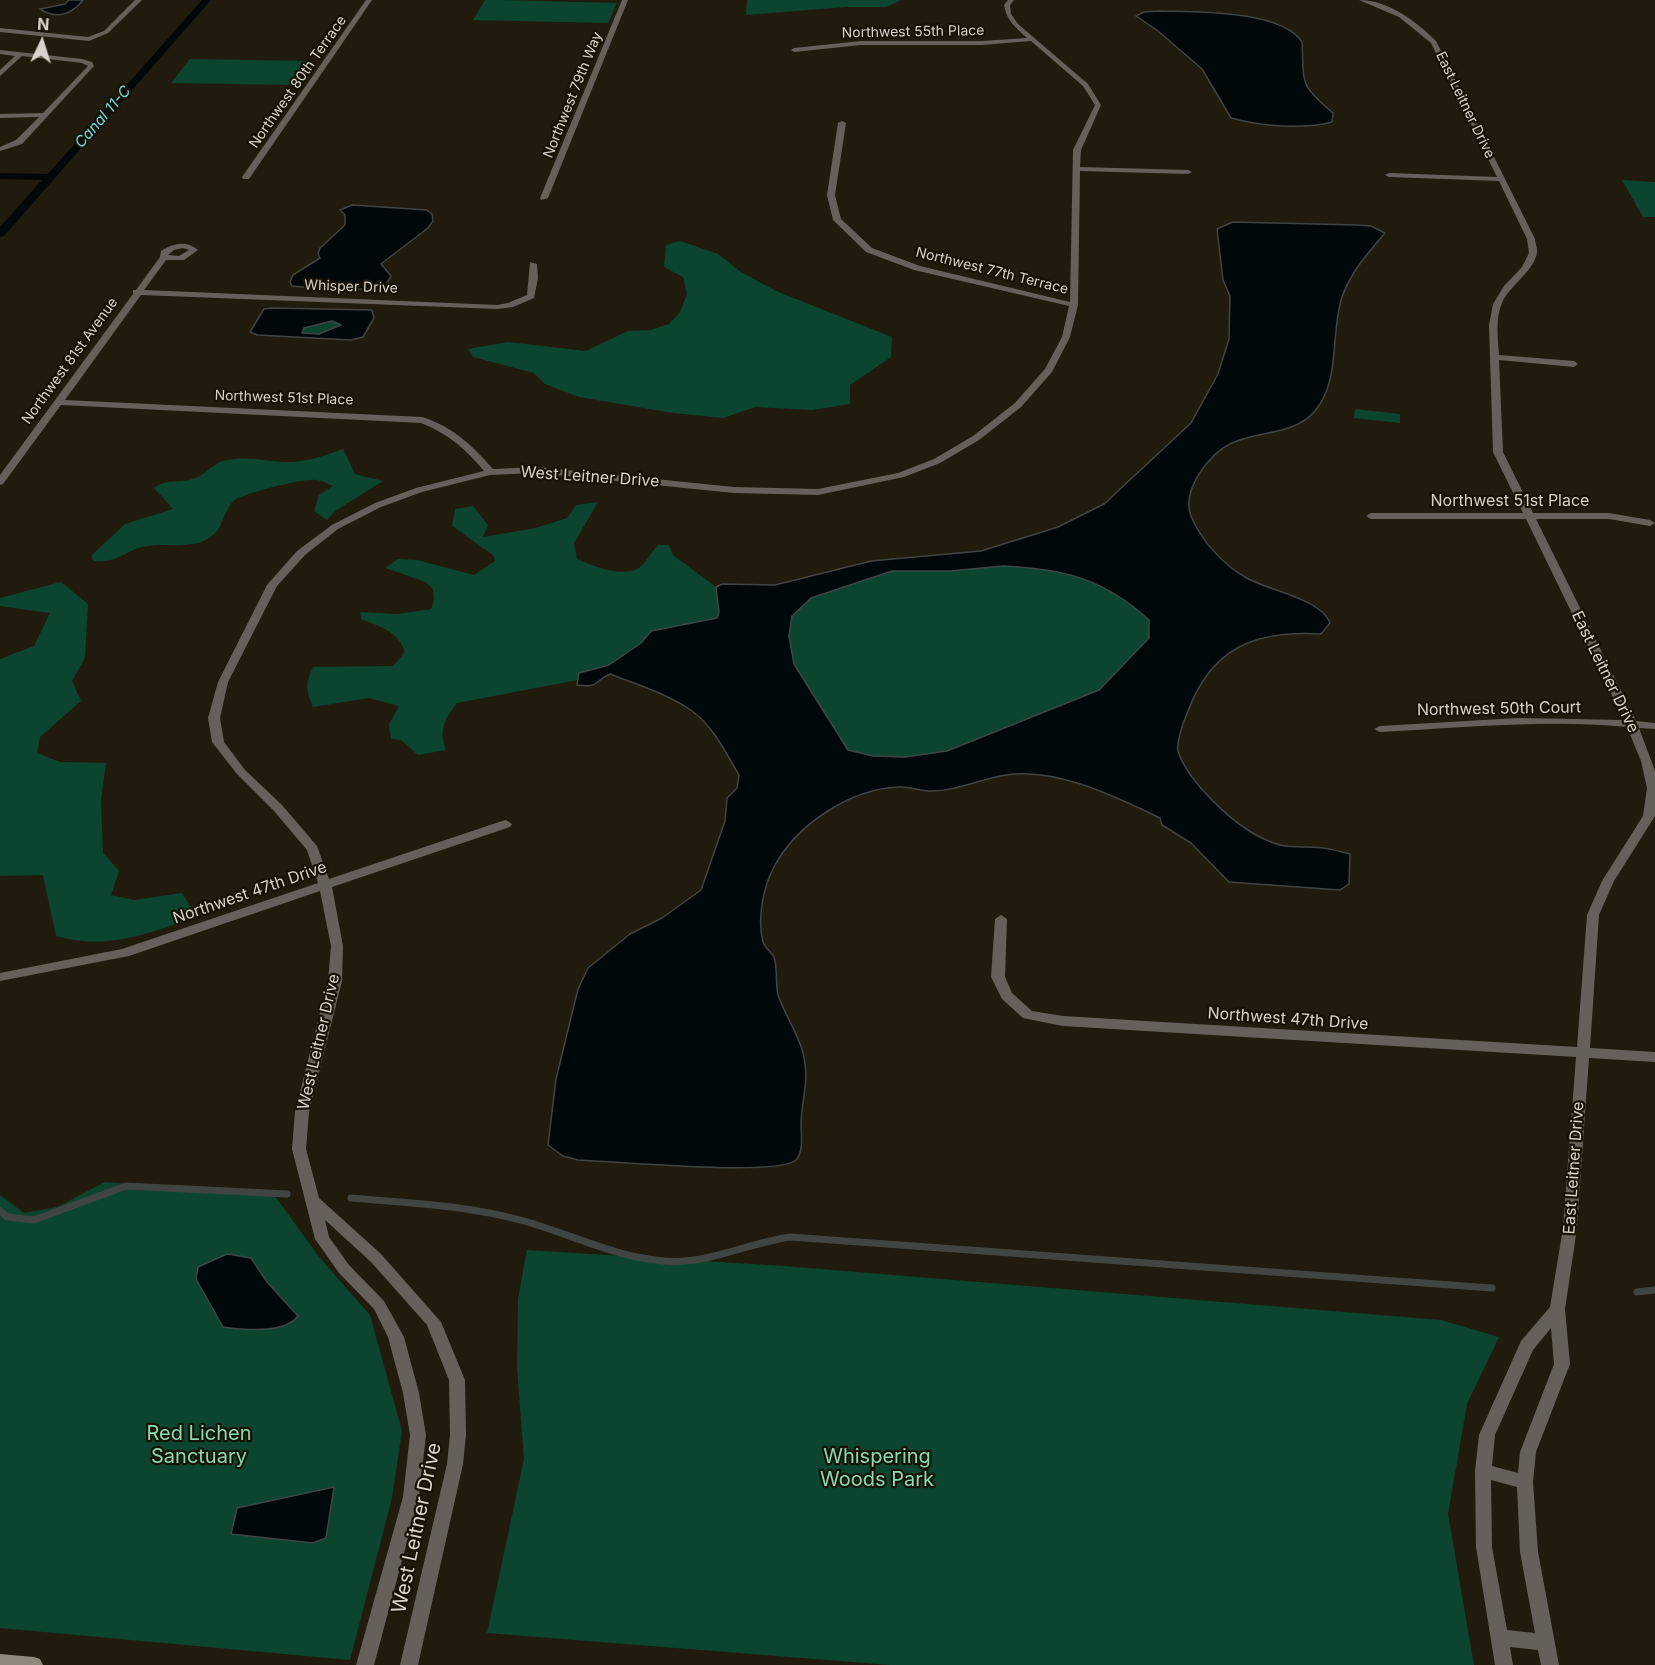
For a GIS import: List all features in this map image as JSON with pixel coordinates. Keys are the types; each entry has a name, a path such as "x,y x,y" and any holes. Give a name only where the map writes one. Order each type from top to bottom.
{"main road":[{"path":"0,1662 34,1665"}],"street":[{"path":"0,30 89,39 106,32 139,0"},
{"name":"Northwest 80th Terrace","path":"246,177 369,0"},
{"name":"Northwest 79th Way","path":"544,198 625,0"},
{"name":"West Leitner Drive","path":"365,1665 411,1497 418,1435 411,1393 396,1337 379,1305 344,1269 322,1239 299,1149 302,1112 335,981 337,946 325,885 313,849 278,808 241,772 218,742 214,718 223,682 272,585 301,553 334,527 419,490 490,472 537,470 777,493 818,492 901,475 937,461 976,438 1018,405 1049,370 1066,337 1074,305 1077,150 1098,105 1086,86 1008,14 1007,5 1011,0"},
{"name":"East Leitner Drive","path":"1362,0 1398,14 1417,25 1434,42 1531,239 1533,252 1526,268 1507,288 1497,304 1492,325 1498,452 1631,723 1647,761 1653,788 1649,816 1608,881 1593,915 1570,1228 1557,1309 1562,1364 1528,1452 1525,1482 1529,1552 1550,1665"},
{"name":"Northwest 55th Place","path":"794,50 861,43 982,43 1033,39"},
{"path":"0,52 82,61 91,66 19,142 0,149"},
{"path":"0,74 21,54"},
{"path":"0,116 46,115"},
{"name":"Northwest 77th Terrace","path":"842,123 832,205 837,220 869,250 917,268 1074,305"},
{"path":"1076,169 1188,172"},
{"name":"East Leitner Drive","path":"1389,176 1502,178"},
{"name":"Northwest 81st Avenue","path":"0,482 136,292 164,257"},
{"name":"Whisper Drive","path":"136,292 497,307 510,305 531,296 534,278 533,264"},
{"path":"1494,357 1574,364"},
{"name":"Northwest 51st Place","path":"57,402 422,420 445,428 457,437 490,472"},
{"name":"Northwest 51st Place","path":"1371,516 1609,516 1650,523"},
{"name":"Northwest 50th Court","path":"1380,729 1502,723 1631,723 1655,726"},
{"name":"Northwest 47th Drive","path":"0,977 124,952 506,824"},
{"name":"Northwest 47th Drive","path":"1000,919 998,977 1007,996 1028,1015 1063,1022 1655,1057"},
{"name":"West Leitner Drive","path":"314,1202 376,1258 434,1322 458,1380 458,1435 455,1464 409,1665"},
{"name":"East Leitner Drive","path":"1504,1665 1484,1547 1483,1471 1487,1435 1527,1346 1557,1309"},
{"path":"1483,1471 1525,1482"},
{"path":"1500,1638 1545,1642"}],"green space":[{"path":"485,0 617,3 608,23 473,20"},
{"path":"747,0 901,0 886,7 846,7 746,15"},
{"path":"190,59 313,61 296,85 171,83"},
{"path":"1622,180 1655,182 1655,217 1643,217"},
{"path":"680,241 718,254 741,272 776,291 892,337 891,357 850,385 850,404 812,410 755,407 723,418 673,413 579,397 545,384 534,373 473,357 468,349 508,342 586,351 628,331 650,330 669,324 680,312 687,294 683,277 664,267 666,245"},
{"path":"332,321 341,325 319,334 302,333 304,328"},
{"path":"1355,409 1400,414 1400,423 1354,418"},
{"path":"343,449 355,474 383,481 335,511 327,520 314,511 319,495 333,486 318,480 300,481 262,490 235,500 228,508 217,532 197,543 151,545 102,561 94,561 91,556 125,524 173,509 154,488 163,483 194,479 216,464 228,460 246,458 296,462"},
{"path":"598,502 574,543 577,559 607,570 632,571 642,566 658,545 669,545 673,555 716,587 719,612 717,618 651,631 641,643 609,665 579,673 578,680 457,703 444,725 443,736 446,750 418,755 401,740 391,739 389,724 399,706 369,698 313,707 307,687 313,667 393,666 405,652 393,634 361,619 360,612 398,614 431,609 434,601 433,589 426,582 385,568 398,559 417,560 474,575 495,561 493,555 452,526 455,509 473,506 488,525 483,537 536,528 567,518 576,505"},
{"path":"1003,566 1064,573 1099,585 1133,606 1150,621 1149,638 1099,690 947,751 905,757 873,756 848,750 794,664 789,636 792,616 811,598 892,571 950,571"},
{"path":"61,582 88,604 85,658 72,681 81,701 40,737 37,753 60,762 106,763 101,800 103,853 119,871 111,895 134,900 182,893 197,917 145,934 111,941 93,942 56,936 43,875 0,876 0,659 34,646 50,613 0,606 0,598"},
{"name":"Red Lichen Sanctuary","path":"105,1182 274,1195 320,1258 370,1315 402,1431 392,1498 350,1660 0,1628 0,1195 24,1213 57,1207"},
{"name":"Whispering Woods Park","path":"527,1250 784,1266 1441,1320 1499,1337 1467,1404 1448,1514 1474,1665 890,1665 487,1633 524,1459 517,1367 518,1299"}],"shaded area":[{"path":"69,0 83,0 74,9 64,14 52,14 40,9 65,4"},
{"path":"1144,12 1215,13 1257,18 1291,32 1302,42 1306,83 1314,96 1333,113 1332,122 1308,126 1282,126 1231,118 1202,69 1158,31 1136,16"},
{"path":"352,205 427,210 432,214 433,221 428,228 381,264 391,276 384,288 339,290 292,286 290,282 293,275 320,258 318,254 320,248 345,225 345,215 340,210"},
{"path":"1233,222 1371,226 1385,233 1355,271 1342,297 1338,311 1332,371 1323,398 1315,411 1307,419 1287,429 1242,439 1223,448 1214,455 1199,474 1190,495 1189,506 1200,534 1213,551 1236,572 1254,582 1305,601 1325,615 1330,623 1321,634 1276,635 1239,647 1223,657 1198,689 1188,711 1178,741 1178,751 1183,763 1201,788 1225,813 1262,838 1279,845 1323,848 1350,854 1349,884 1340,890 1229,882 1191,843 1162,825 1160,818 1105,793 1045,775 1006,775 941,790 927,791 898,787 861,794 826,812 796,837 774,867 762,904 763,942 774,957 778,995 804,1057 806,1083 801,1123 802,1137 799,1156 796,1160 783,1165 728,1168 578,1160 563,1156 548,1145 556,1079 578,989 588,968 630,934 662,918 701,890 725,821 727,798 737,788 739,775 713,732 700,717 683,705 610,674 594,685 577,685 579,673 609,665 641,643 651,631 717,618 719,612 716,587 722,584 775,585 871,561 981,551 1058,527 1104,504 1191,423 1218,374 1229,339 1230,296 1223,280 1217,229","holes":["1025,567 1082,578 1115,594 1149,620 1149,638 1099,690 947,751 905,757 873,756 848,750 794,664 789,636 792,616 811,598 892,571"]},
{"path":"264,309 372,310 374,318 363,337 351,340 257,335 250,332","holes":["332,321 341,325 319,334 302,333 304,328"]},
{"path":"227,1254 251,1258 267,1282 298,1316 292,1322 274,1328 252,1330 223,1327 196,1279 198,1267"},
{"path":"334,1487 326,1538 313,1543 231,1534 237,1508"}],"waterway":[{"name":"Canal 11-C","path":"0,234 207,0"},
{"path":"0,176 50,177"},
{"path":"0,1211 7,1217 34,1220 126,1186 287,1194"},
{"path":"351,1198 481,1211 541,1226 628,1255 664,1261 712,1257 790,1237 1492,1288"},
{"path":"1637,1292 1655,1290"}]}
